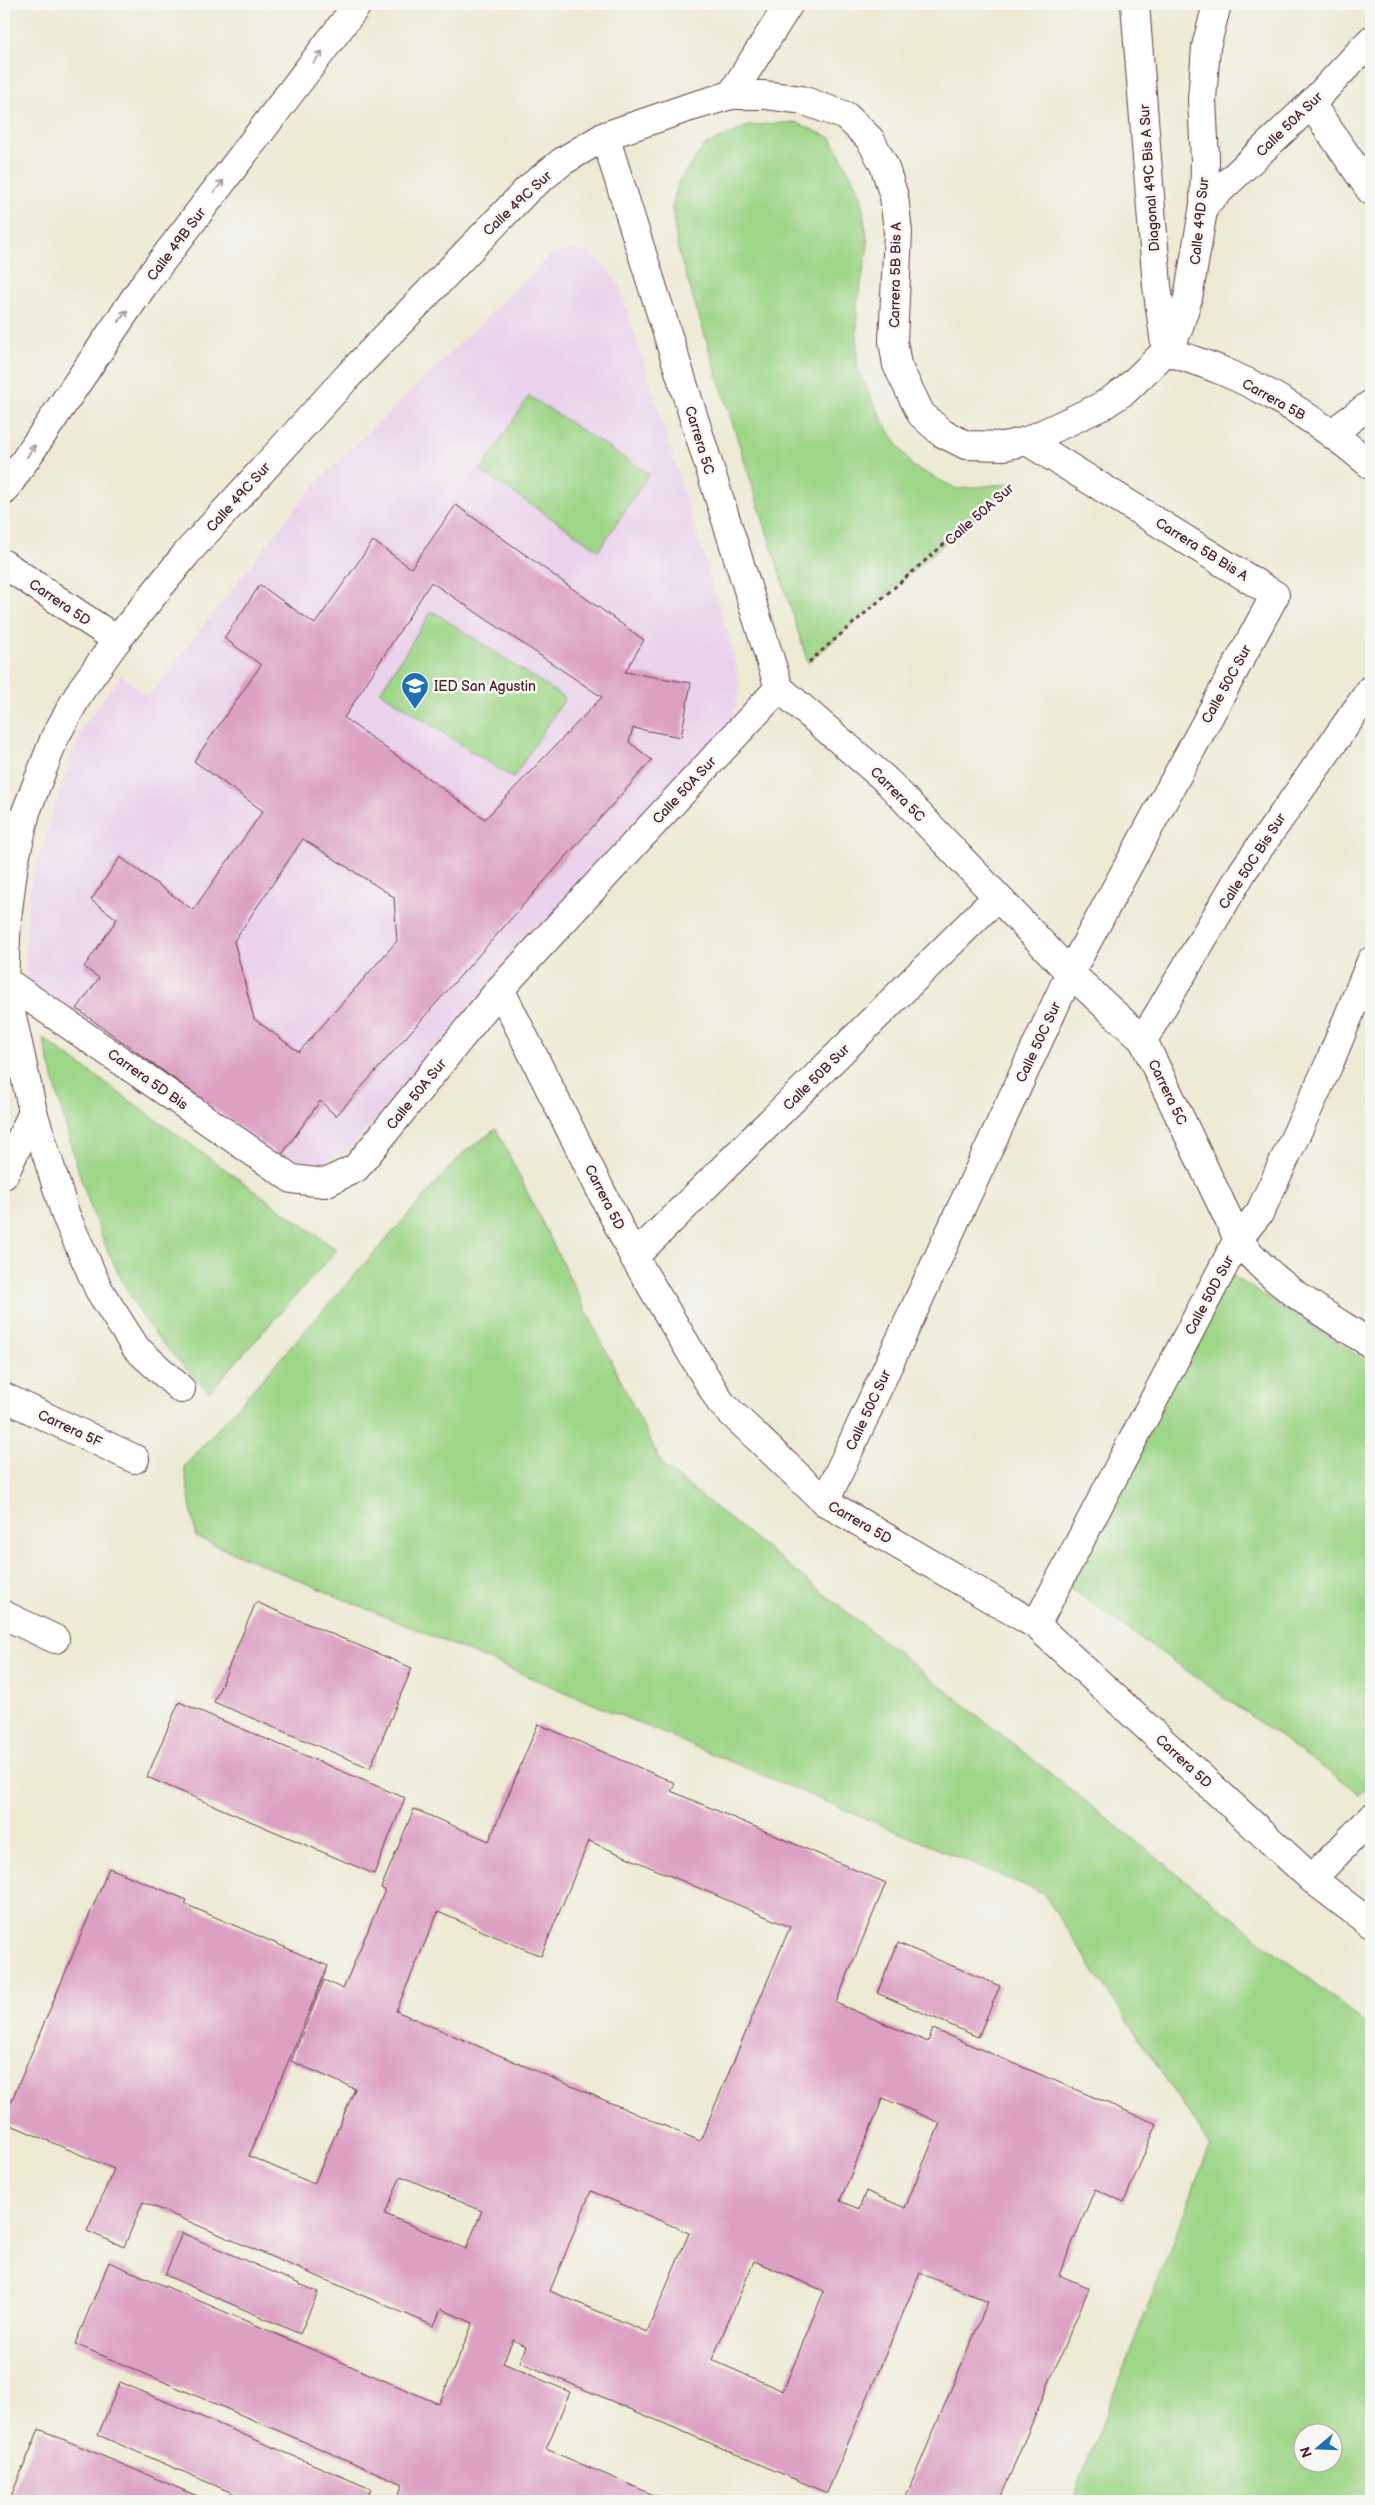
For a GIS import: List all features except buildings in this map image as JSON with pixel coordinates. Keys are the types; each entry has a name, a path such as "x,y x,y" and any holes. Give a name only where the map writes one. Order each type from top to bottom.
{"street":[{"name":"Calle 49B Sur","path":"4,491 145,283 358,4"},
{"path":"732,95 789,4"},
{"name":"Diagonal 49C Bis A Sur","path":"1136,4 1157,286 1166,351"},
{"name":"Calle 49D Sur","path":"1102,406 1126,390 1166,351 1178,330 1188,298 1204,204 1205,159 1202,100 1206,47 1217,4"},
{"name":"Calle 50A Sur","path":"1204,204 1312,104 1371,40"},
{"name":"Calle 49C Sur","path":"181,1389 136,1348 100,1290 66,1216 33,1112 4,980 7,918 14,863 26,812 54,737 81,690 117,640 193,547 349,375 528,189 563,161 605,136 732,95"},
{"name":"Carrera 5B Bis A","path":"732,95 765,95 802,100 846,116 870,139 884,165 894,196 898,232 893,341 897,365 921,414 942,433 966,444 1038,447 1275,595"},
{"path":"1312,104 1371,191"},
{"name":"Carrera 5C","path":"605,136 779,688 887,781 1070,972 1143,1040 1238,1239 1250,1256 1281,1284 1371,1344"},
{"name":"Carrera 5B","path":"1166,351 1221,370 1276,398 1332,433 1371,466"},
{"path":"1332,433 1371,404"},
{"name":"Carrera 5B Bis A","path":"1038,447 1102,406"},
{"name":"Carrera 5D","path":"4,564 117,640"},
{"name":"Calle 50C Sur","path":"825,1502 1070,972 1275,595"},
{"name":"Calle 50A Sur","path":"292,1178 325,1183 356,1168 500,989 779,688"},
{"name":"Calle 50C Bis Sur","path":"1143,1040 1242,871 1371,689"},
{"name":"Calle 50B Sur","path":"634,1257 997,897"},
{"name":"Calle 50D Sur","path":"1036,1625 1238,1239 1260,1212 1329,1064 1371,961"},
{"name":"Carrera 5D Bis","path":"4,980 292,1178"},
{"name":"Carrera 5D","path":"500,989 634,1257 721,1403 825,1502 1036,1625 1312,1879 1371,1924"},
{"path":"4,1175 33,1112"},
{"name":"Carrera 5F","path":"4,1397 135,1459"},
{"path":"4,1615 55,1639"},
{"path":"1312,1879 1371,1818"}],"path":[{"name":"Calle 50A Sur","path":"779,688 1038,447"}],"shaded area":[{"name":"IED San Agustin","path":"572,250 589,253 606,266 620,286 732,648 740,688 731,723 347,1151 323,1162 292,1168 28,984 25,954 30,888 55,805 82,728 121,675 148,697 313,486 551,255"}],"green space":[{"path":"795,122 831,138 861,195 868,246 857,305 857,369 885,425 912,466 957,489 1014,483 808,663 678,250 672,207 679,181 704,146 748,126"},
{"path":"529,396 649,474 599,550 481,471"},
{"path":"432,611 565,698 513,778 380,692"},
{"path":"43,1038 337,1250 209,1392 174,1356 150,1327 124,1285 108,1251 94,1217 71,1146"},
{"path":"496,1129 663,1466 1371,2028 1371,2501 1072,2501 1210,2146 1043,1893 196,1537 184,1467 463,1153"},
{"path":"1219,1267 1371,1364 1371,1784 1360,1794 1055,1577"}],"place":[{"name":"IED San Agustin","path":"415,710"}]}
